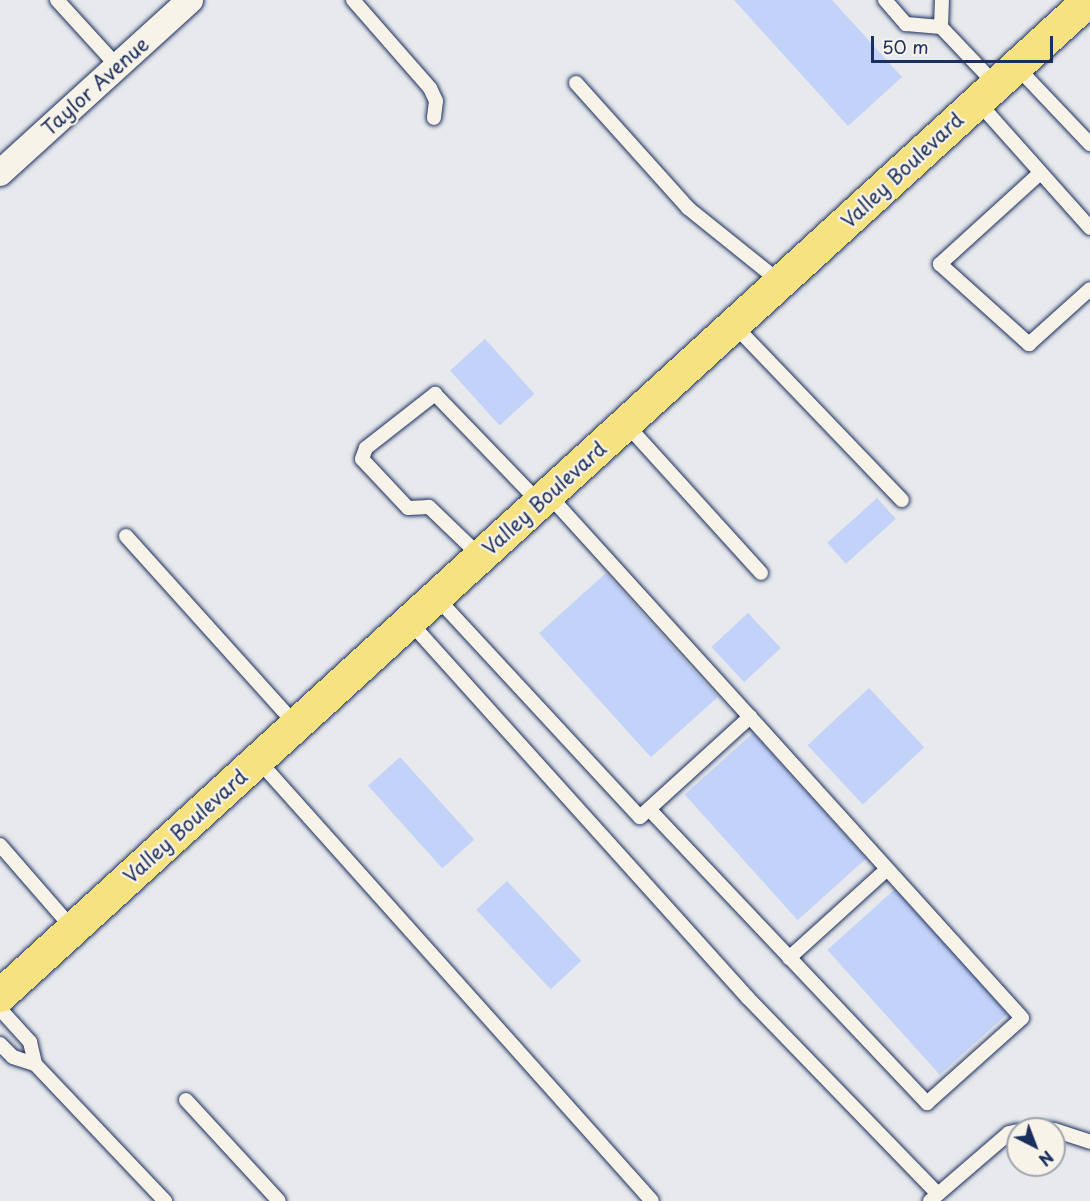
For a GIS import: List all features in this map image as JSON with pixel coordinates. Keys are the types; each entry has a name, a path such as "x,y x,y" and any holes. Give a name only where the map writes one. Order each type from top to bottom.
{"main road":[{"name":"Valley Boulevard","path":"0,995 1088,0"}],"street":[{"name":"Taylor Avenue","path":"0,173 190,0"}],"lane":[{"path":"57,0 117,66"},
{"path":"353,0 430,88 434,118"},
{"path":"885,0 906,24 941,27 996,84 1090,144"},
{"path":"941,27 942,0"},
{"path":"576,83 688,208 780,282"},
{"path":"996,84 1039,174 1090,228"},
{"path":"1039,174 940,264 1029,344 1090,289"},
{"path":"734,324 903,500"},
{"path":"480,556 429,507 408,508 362,459 366,448 435,394 544,498 750,717 1022,1018 927,1103 649,809"},
{"path":"626,423 761,573"},
{"path":"126,536 296,725"},
{"path":"436,597 640,817 750,717"},
{"path":"409,621 748,998 934,1197 1006,1136"},
{"path":"258,760 652,1201"},
{"path":"0,845 73,928"},
{"path":"789,958 887,869"},
{"path":"0,1010 30,1042 35,1064"},
{"path":"0,1044 14,1057 35,1064 165,1201"},
{"path":"186,1100 279,1201"},
{"path":"1066,1134 1090,1142"}],"building":[{"path":"734,0 832,0 902,77 848,126"},
{"path":"485,339 535,394 500,425 450,370"},
{"path":"877,498 896,519 846,564 827,543"},
{"path":"606,573 718,697 651,757 539,633"},
{"path":"748,613 781,648 744,682 711,647"},
{"path":"869,688 924,747 863,805 808,745"},
{"path":"753,733 866,859 798,920 685,795"},
{"path":"400,757 474,839 442,868 368,786"},
{"path":"507,881 581,961 551,989 476,910"},
{"path":"895,889 1007,1014 940,1075 827,950"}]}
